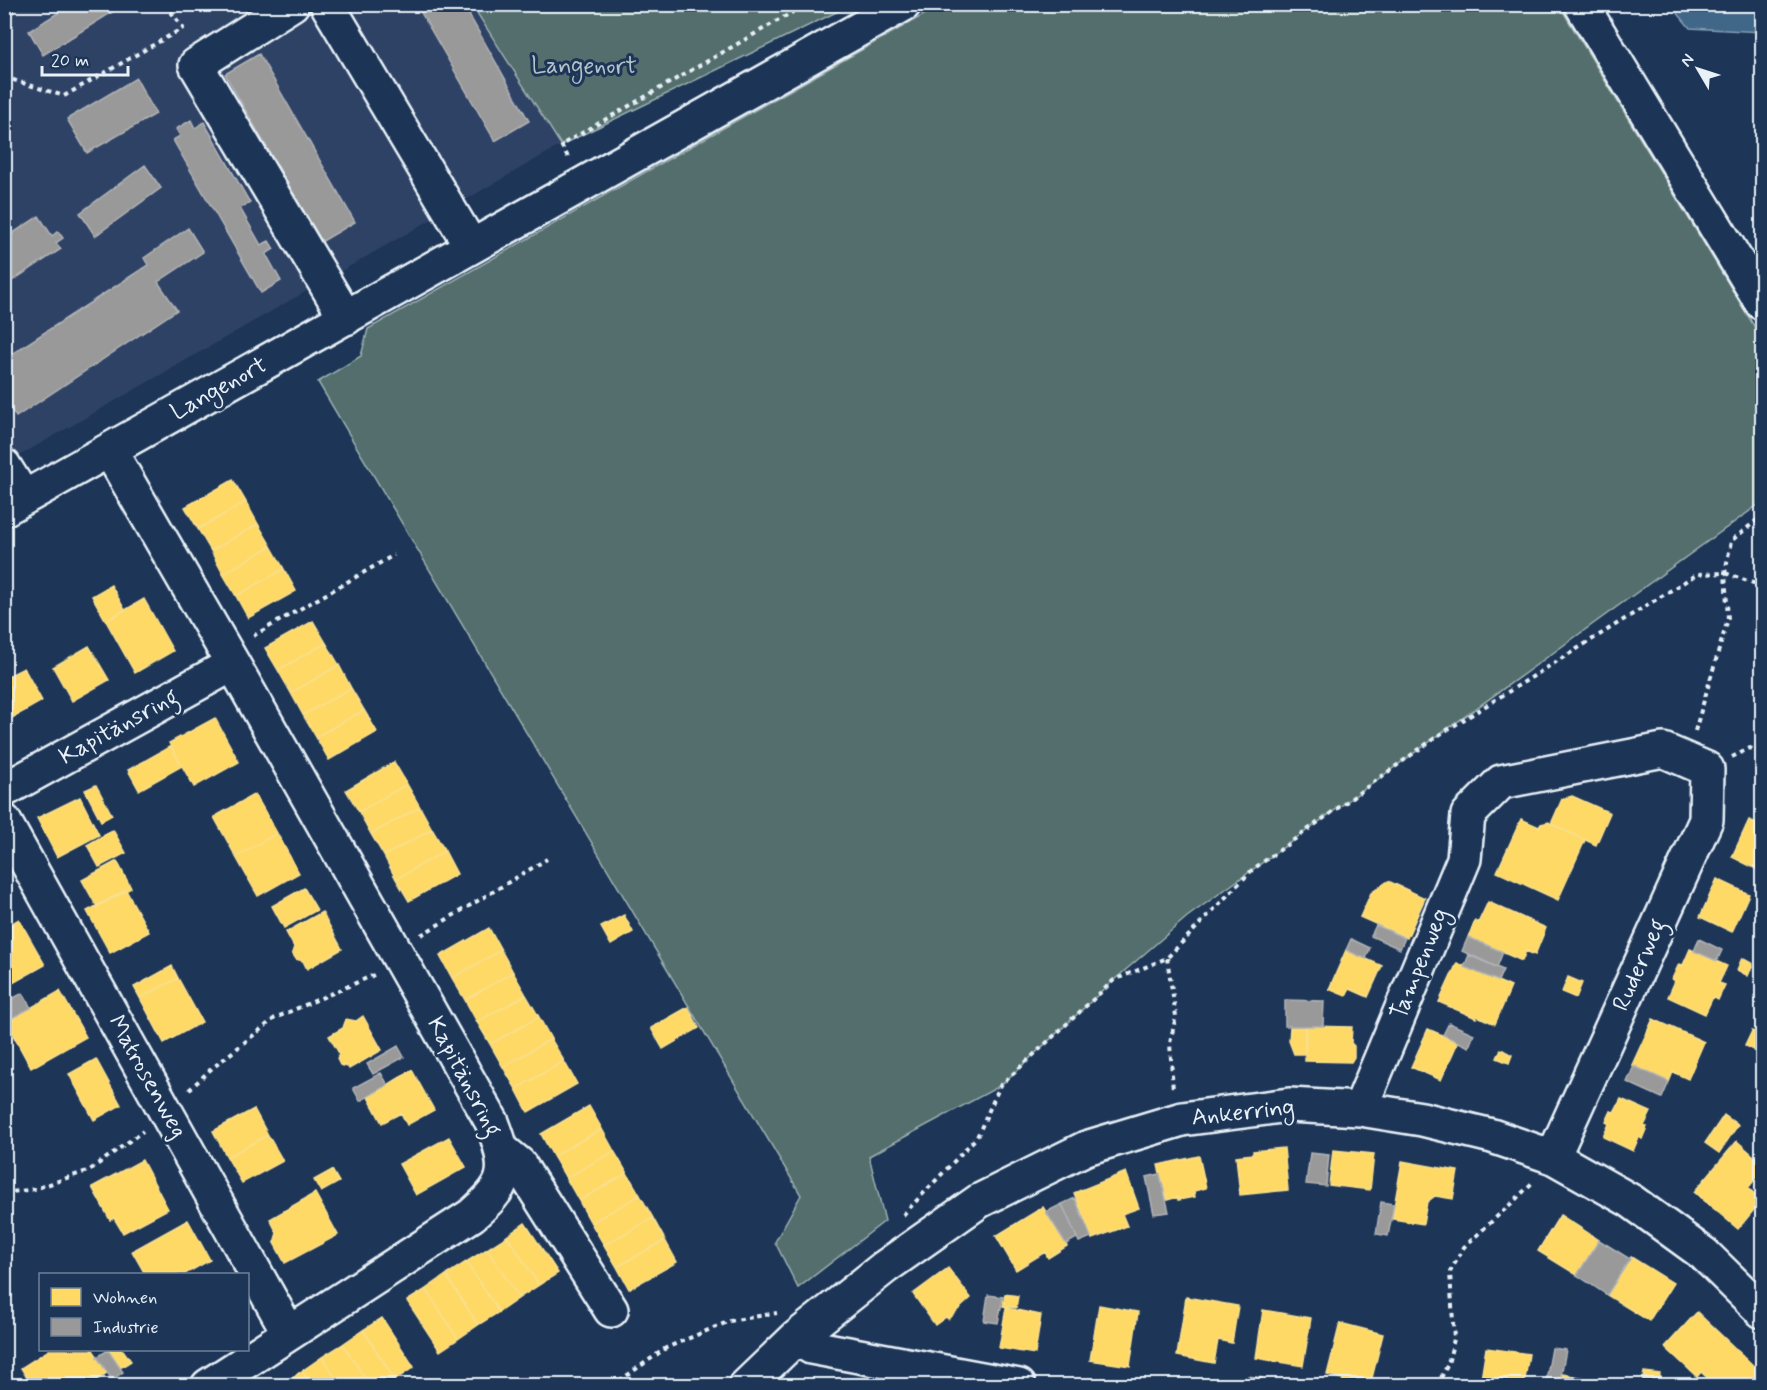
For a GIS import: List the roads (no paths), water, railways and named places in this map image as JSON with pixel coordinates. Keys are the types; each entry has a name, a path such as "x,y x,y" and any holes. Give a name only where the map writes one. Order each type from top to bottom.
{"street":[{"path":"292,4 196,65 346,318"},
{"path":"327,4 471,246"},
{"name":"Langenort","path":"14,504 904,4"},
{"path":"1581,4 1762,303"},
{"name":"Kapitänsring","path":"110,451 492,1122 502,1150 502,1178 492,1196 472,1215 289,1333 246,1375 208,1386"},
{"path":"4,466 14,504"},
{"name":"Kapitänsring","path":"4,790 229,658"},
{"name":"Tampenweg","path":"1360,1109 1464,859 1467,815 1501,782 1663,750 1707,769"},
{"name":"Ruderweg","path":"1553,1157 1706,820 1707,769"},
{"name":"Matrosenweg","path":"4,821 289,1333"},
{"name":"Ankerring","path":"746,1386 791,1324 885,1267 979,1201 1086,1148 1182,1119 1289,1105 1360,1109 1422,1119 1492,1136 1553,1157 1631,1201 1704,1254 1760,1303"},
{"path":"502,1150 519,1164 611,1310"},
{"path":"791,1324 811,1347 1019,1386"}]}
